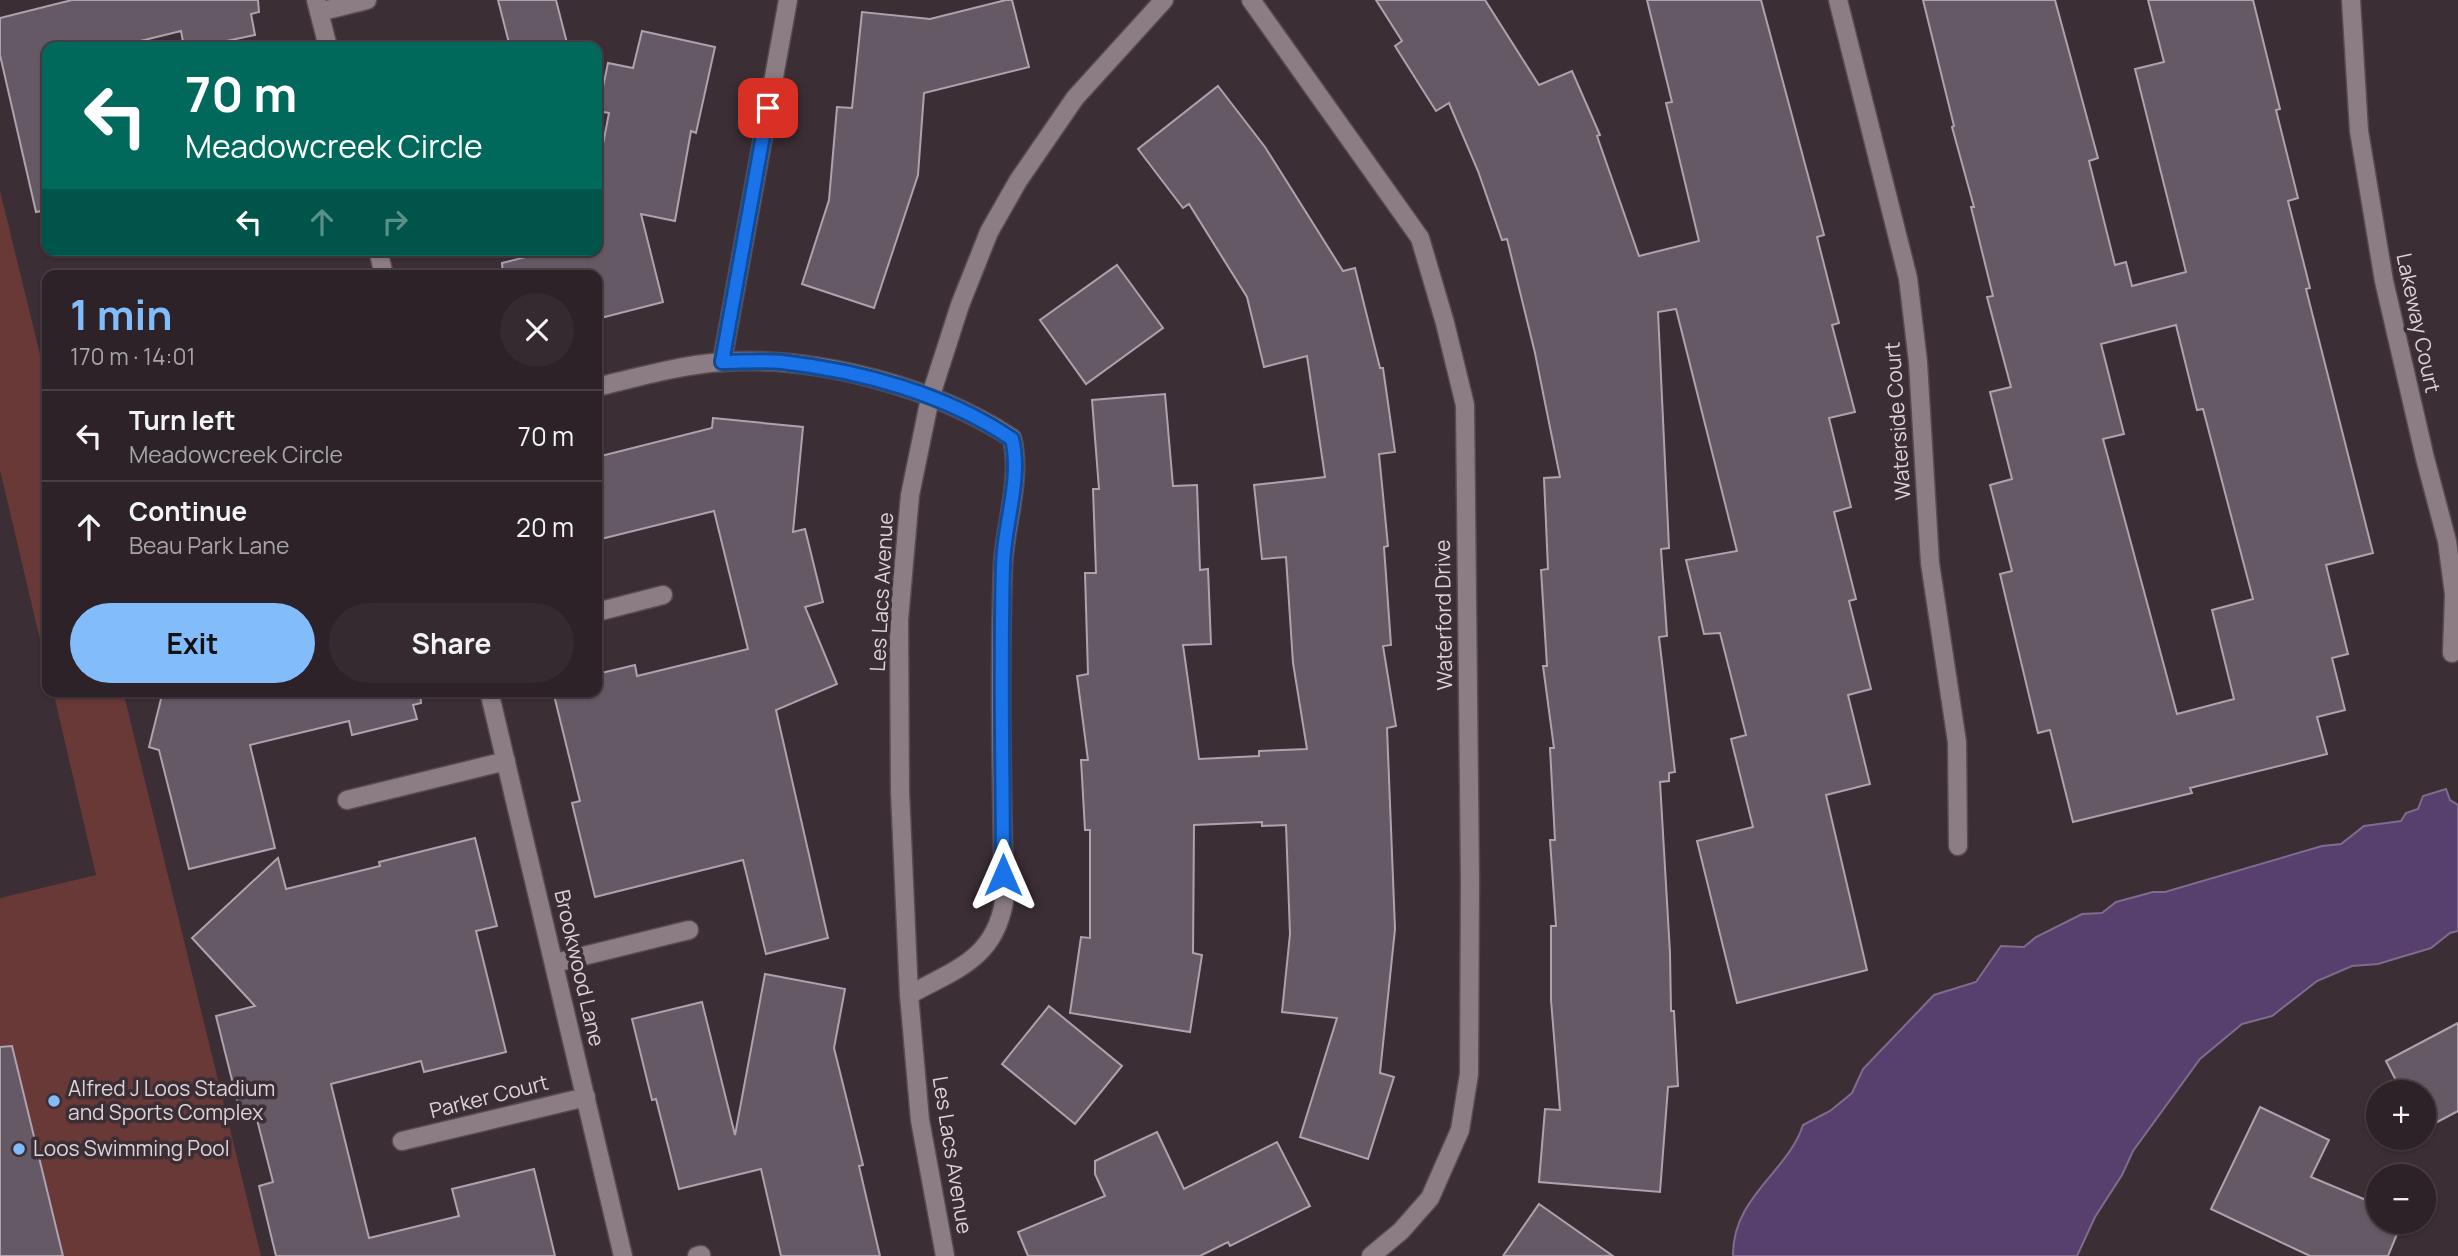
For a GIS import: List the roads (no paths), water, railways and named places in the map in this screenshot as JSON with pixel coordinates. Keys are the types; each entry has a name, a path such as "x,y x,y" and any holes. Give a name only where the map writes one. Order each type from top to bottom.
{"street":[{"path":"327,42 317,6 366,0"},
{"path":"722,362 788,0"},
{"name":"Les Lacs Avenue","path":"946,1256 920,1120 909,995 900,792 899,620 910,495 930,398 960,305 989,232 1018,181 1075,98 1164,0"},
{"name":"Waterford Drive","path":"1251,0 1420,238 1465,405 1470,883 1469,1074 1460,1130 1430,1198 1401,1231 1371,1256"},
{"name":"Waterside Court","path":"1838,0 1908,278 1918,362 1930,563 1957,742 1958,846"},
{"name":"Lakeway Court","path":"2351,0 2359,131 2384,281 2447,541 2454,594 2452,653"},
{"path":"602,386 722,362 794,364 878,381 930,398 987,422 1012,439 1017,457 1003,561 1001,664 1004,902 999,926 983,951 909,995"},
{"path":"602,611 663,595"},
{"name":"Brookwood Lane","path":"490,697 623,1256"},
{"path":"347,800 506,761"},
{"path":"555,963 689,930"},
{"name":"Parker Court","path":"402,1141 586,1097"}],"place":[{"name":"Alfred J Loos Stadium and Sports Complex","path":"54,1101"},
{"name":"Loos Swimming Pool","path":"19,1149"}]}
